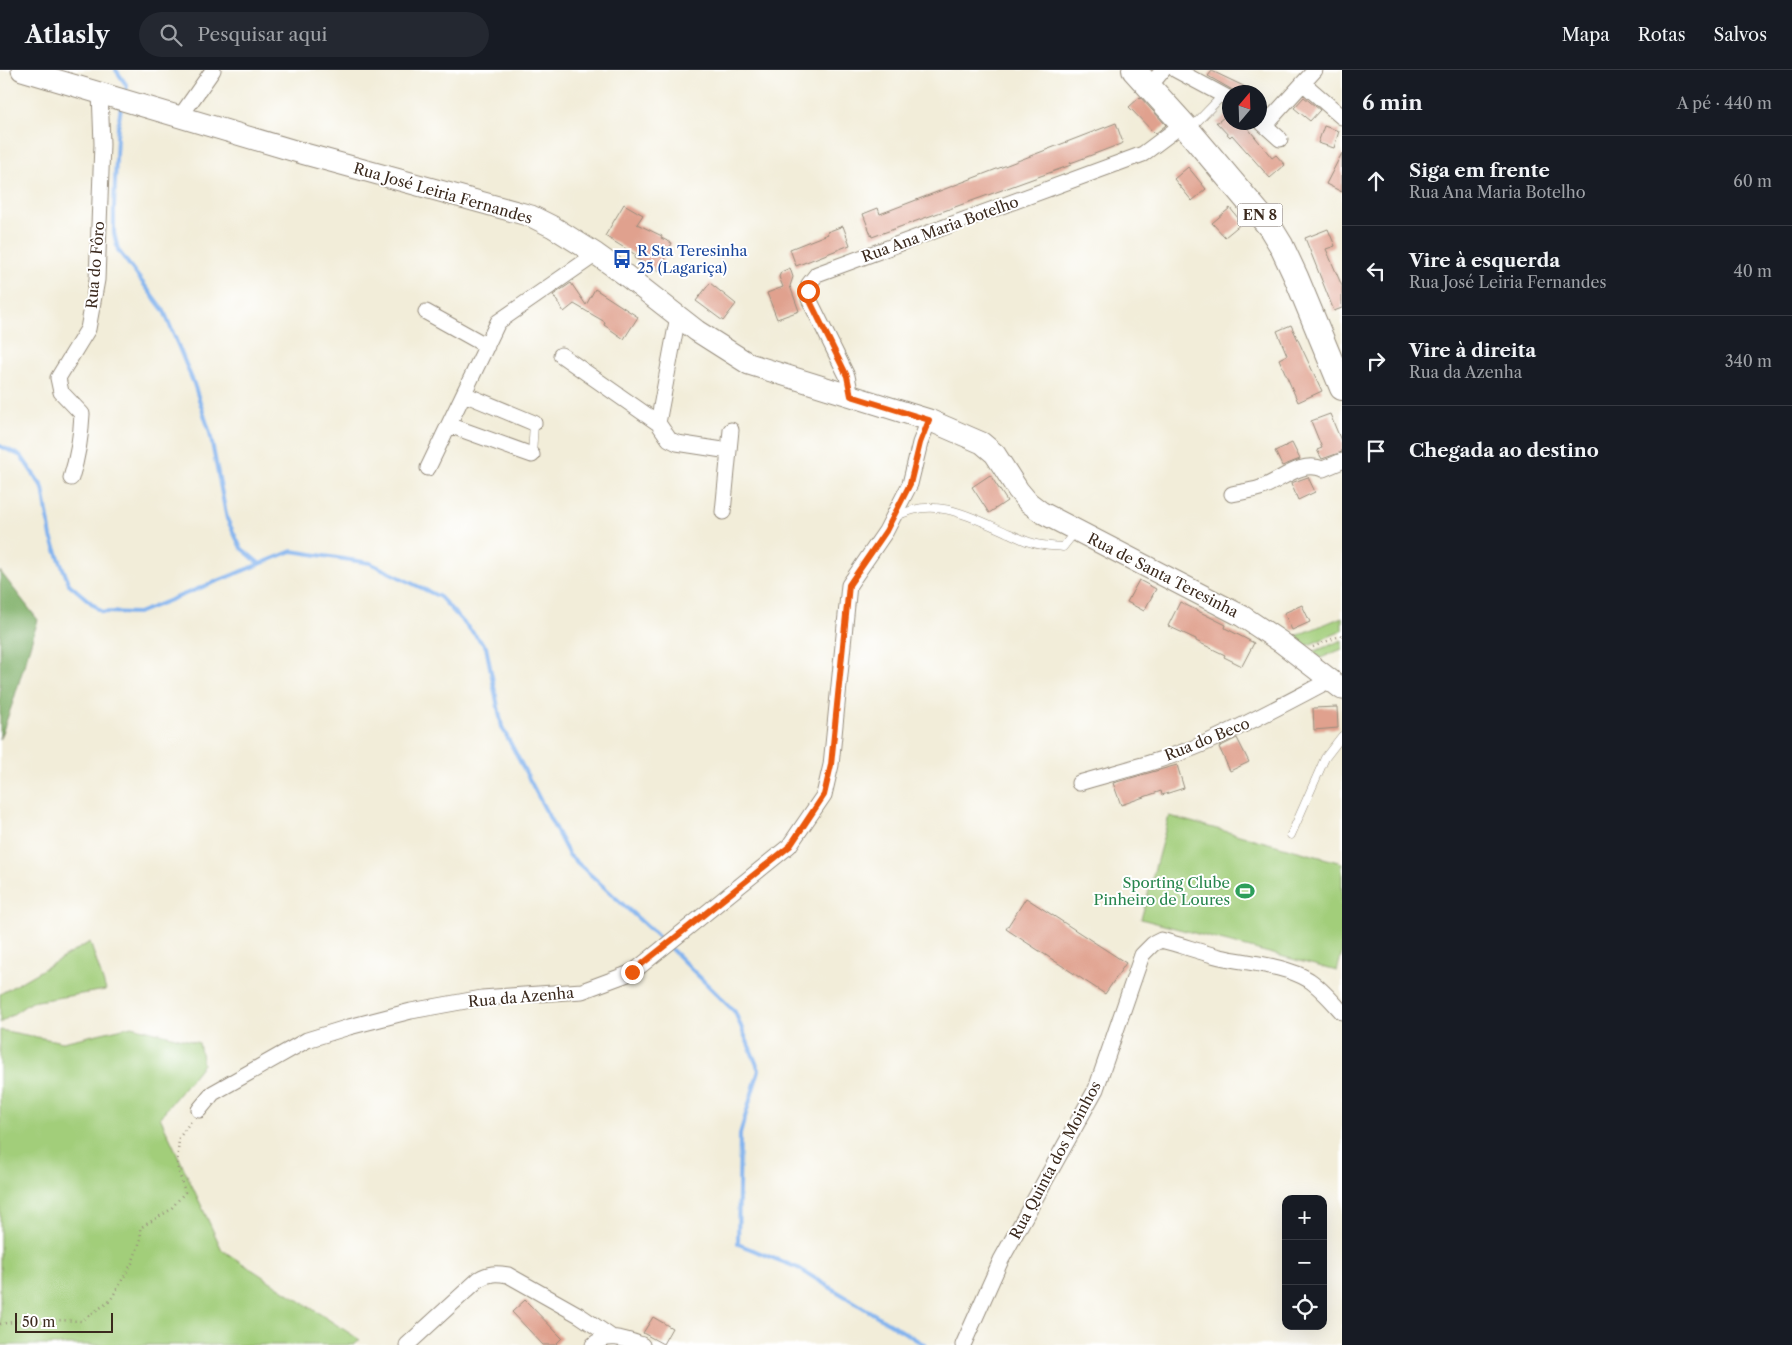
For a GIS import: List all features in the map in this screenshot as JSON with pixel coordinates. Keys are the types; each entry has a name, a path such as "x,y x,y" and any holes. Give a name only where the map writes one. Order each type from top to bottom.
{"main road":[{"name":"Rua José Leiria Fernandes","path":"22,70 305,154 531,216 553,227 596,254 696,331 749,364 929,420 982,443 995,454"},
{"name":"EN 8","path":"1149,76 1186,127 1256,210 1282,245 1342,388"},
{"name":"Rua de Santa Teresinha","path":"995,454 1018,490 1040,512 1242,616 1297,654 1336,685"}],"street":[{"path":"180,117 213,70"},
{"path":"1176,70 1222,95"},
{"path":"1267,118 1315,70"},
{"path":"1303,83 1342,118"},
{"name":"Rua do Fôro","path":"71,478 77,460 82,414 61,392 58,378 88,329 96,280 102,144 115,97"},
{"name":"Rua Ana Maria Botelho","path":"851,396 847,376 809,299 809,284 817,274 1143,154 1186,127"},
{"path":"1267,127 1280,139"},
{"path":"428,468 498,322 596,254"},
{"path":"426,312 487,346"},
{"path":"658,423 678,316"},
{"path":"561,355 658,423 669,439 677,443 729,451"},
{"path":"464,394 534,422"},
{"name":"Rua da Azenha","path":"199,1110 213,1093 307,1040 411,1011 482,998 582,991 632,972 790,846 824,795 829,773 849,585 886,531 910,484 920,443 929,420"},
{"path":"449,425 532,455"},
{"path":"723,512 731,430"},
{"path":"1232,494 1259,488 1302,467 1314,465 1323,468 1342,461"},
{"name":"Rua do Beco","path":"1079,782 1139,765 1201,744 1336,685"},
{"name":"Rua Quinta dos Moinhos","path":"963,1345 1001,1260 1096,1089 1142,955 1153,944 1161,940 1298,975 1318,987 1342,1012"},
{"path":"407,1345 479,1279 488,1274 498,1273 508,1275 579,1315 610,1336 642,1345"},
{"path":"593,1345 610,1336"}],"lane":[{"path":"1186,127 1222,100"},
{"path":"532,455 534,422"},
{"path":"892,520 905,512 921,507 937,507 957,511 1032,543 1063,547 1076,531"},
{"path":"1291,835 1325,758 1342,736"}],"path":[{"path":"1297,654 1342,635"},
{"path":"0,1324 31,1319 82,1321 110,1301 132,1263 141,1239 140,1228 170,1210 185,1192 177,1166 179,1138 199,1110"}],"green space":[{"path":"0,571 38,620 0,739"},
{"path":"1342,617 1342,631 1306,646 1294,637"},
{"path":"1342,640 1342,649 1321,658 1313,652"},
{"name":"Sporting Clube Pinheiro de Loures","path":"1169,816 1342,863 1342,953 1337,971 1141,919"},
{"path":"90,942 106,990 31,1002 0,1023 0,994"},
{"path":"132,1026 199,1043 203,1064 160,1117 222,1250 360,1340 354,1345 0,1345 0,1030 63,1042"}],"building":[{"path":"1212,71 1241,85 1224,85 1208,76"},
{"path":"1140,97 1166,125 1155,134 1129,107"},
{"path":"1304,97 1320,110 1310,121 1294,108"},
{"path":"1222,119 1222,128 1216,122"},
{"path":"1116,123 1123,143 1070,163 1071,165 872,237 863,214 878,208 880,214"},
{"path":"1324,126 1339,131 1334,148 1318,143"},
{"path":"1223,130 1249,130 1272,158 1276,155 1285,165 1270,178 1232,135 1230,137"},
{"path":"1342,153 1342,192 1326,184"},
{"path":"1188,167 1206,189 1192,201 1174,179"},
{"path":"624,204 643,215 637,224 672,243 658,271 646,266 647,264 634,258 636,255 605,236"},
{"path":"1230,208 1242,223 1225,237 1212,223"},
{"path":"843,226 850,245 796,266 790,249"},
{"path":"1328,229 1335,246 1326,249 1342,286 1342,308 1334,311 1305,238"},
{"path":"790,268 793,277 790,286 799,311 777,319 767,293 783,287 779,277 781,272"},
{"path":"571,283 586,305 595,289 638,317 624,339 604,325 605,322 574,304 564,312 553,295"},
{"path":"710,283 736,304 723,321 696,301"},
{"path":"1291,325 1322,391 1298,402 1279,359 1287,355 1277,331"},
{"path":"1330,414 1342,443 1342,452 1322,459 1317,450 1322,448 1311,421"},
{"path":"1292,443 1300,459 1282,466 1275,451"},
{"path":"990,475 1007,501 989,513 972,487"},
{"path":"1308,477 1315,492 1298,500 1291,483"},
{"path":"1139,580 1156,589 1144,611 1127,602"},
{"path":"1180,602 1226,625 1225,628 1254,643 1242,666 1224,657 1225,655 1196,641 1196,639 1168,626"},
{"path":"1302,605 1310,622 1292,630 1284,613"},
{"path":"1337,707 1338,728 1314,730 1313,708"},
{"path":"1237,738 1249,762 1230,771 1219,747"},
{"path":"1177,765 1184,788 1162,795 1161,791 1121,805 1113,783"},
{"path":"1026,898 1126,963 1105,994 1006,929"},
{"path":"525,1300 562,1338 555,1345 543,1345 512,1312"},
{"path":"653,1317 672,1328 663,1344 643,1333"}],"waterway":[{"path":"116,70 127,86 125,94"},
{"path":"121,106 117,135 114,206 114,233 118,250 164,311 194,384 210,433 227,519 241,548 260,564"},
{"path":"0,446 21,456 43,488 51,537 69,584 102,612 138,613 292,551 370,563 440,597 486,647 502,727 569,855 665,943"},
{"path":"670,948 735,1012 759,1070 740,1134 738,1244 798,1268 925,1345"}],"place":[{"name":"R Sta Teresinha 25 (Lagariça)","path":"622,259"},
{"name":"Sporting Clube Pinheiro de Loures","path":"1245,891"}],"route":[{"path":"632,972 790,846 824,795 831,765 849,585 886,531 910,484 920,443 929,420 851,396 847,376 809,299 808,291"}]}
